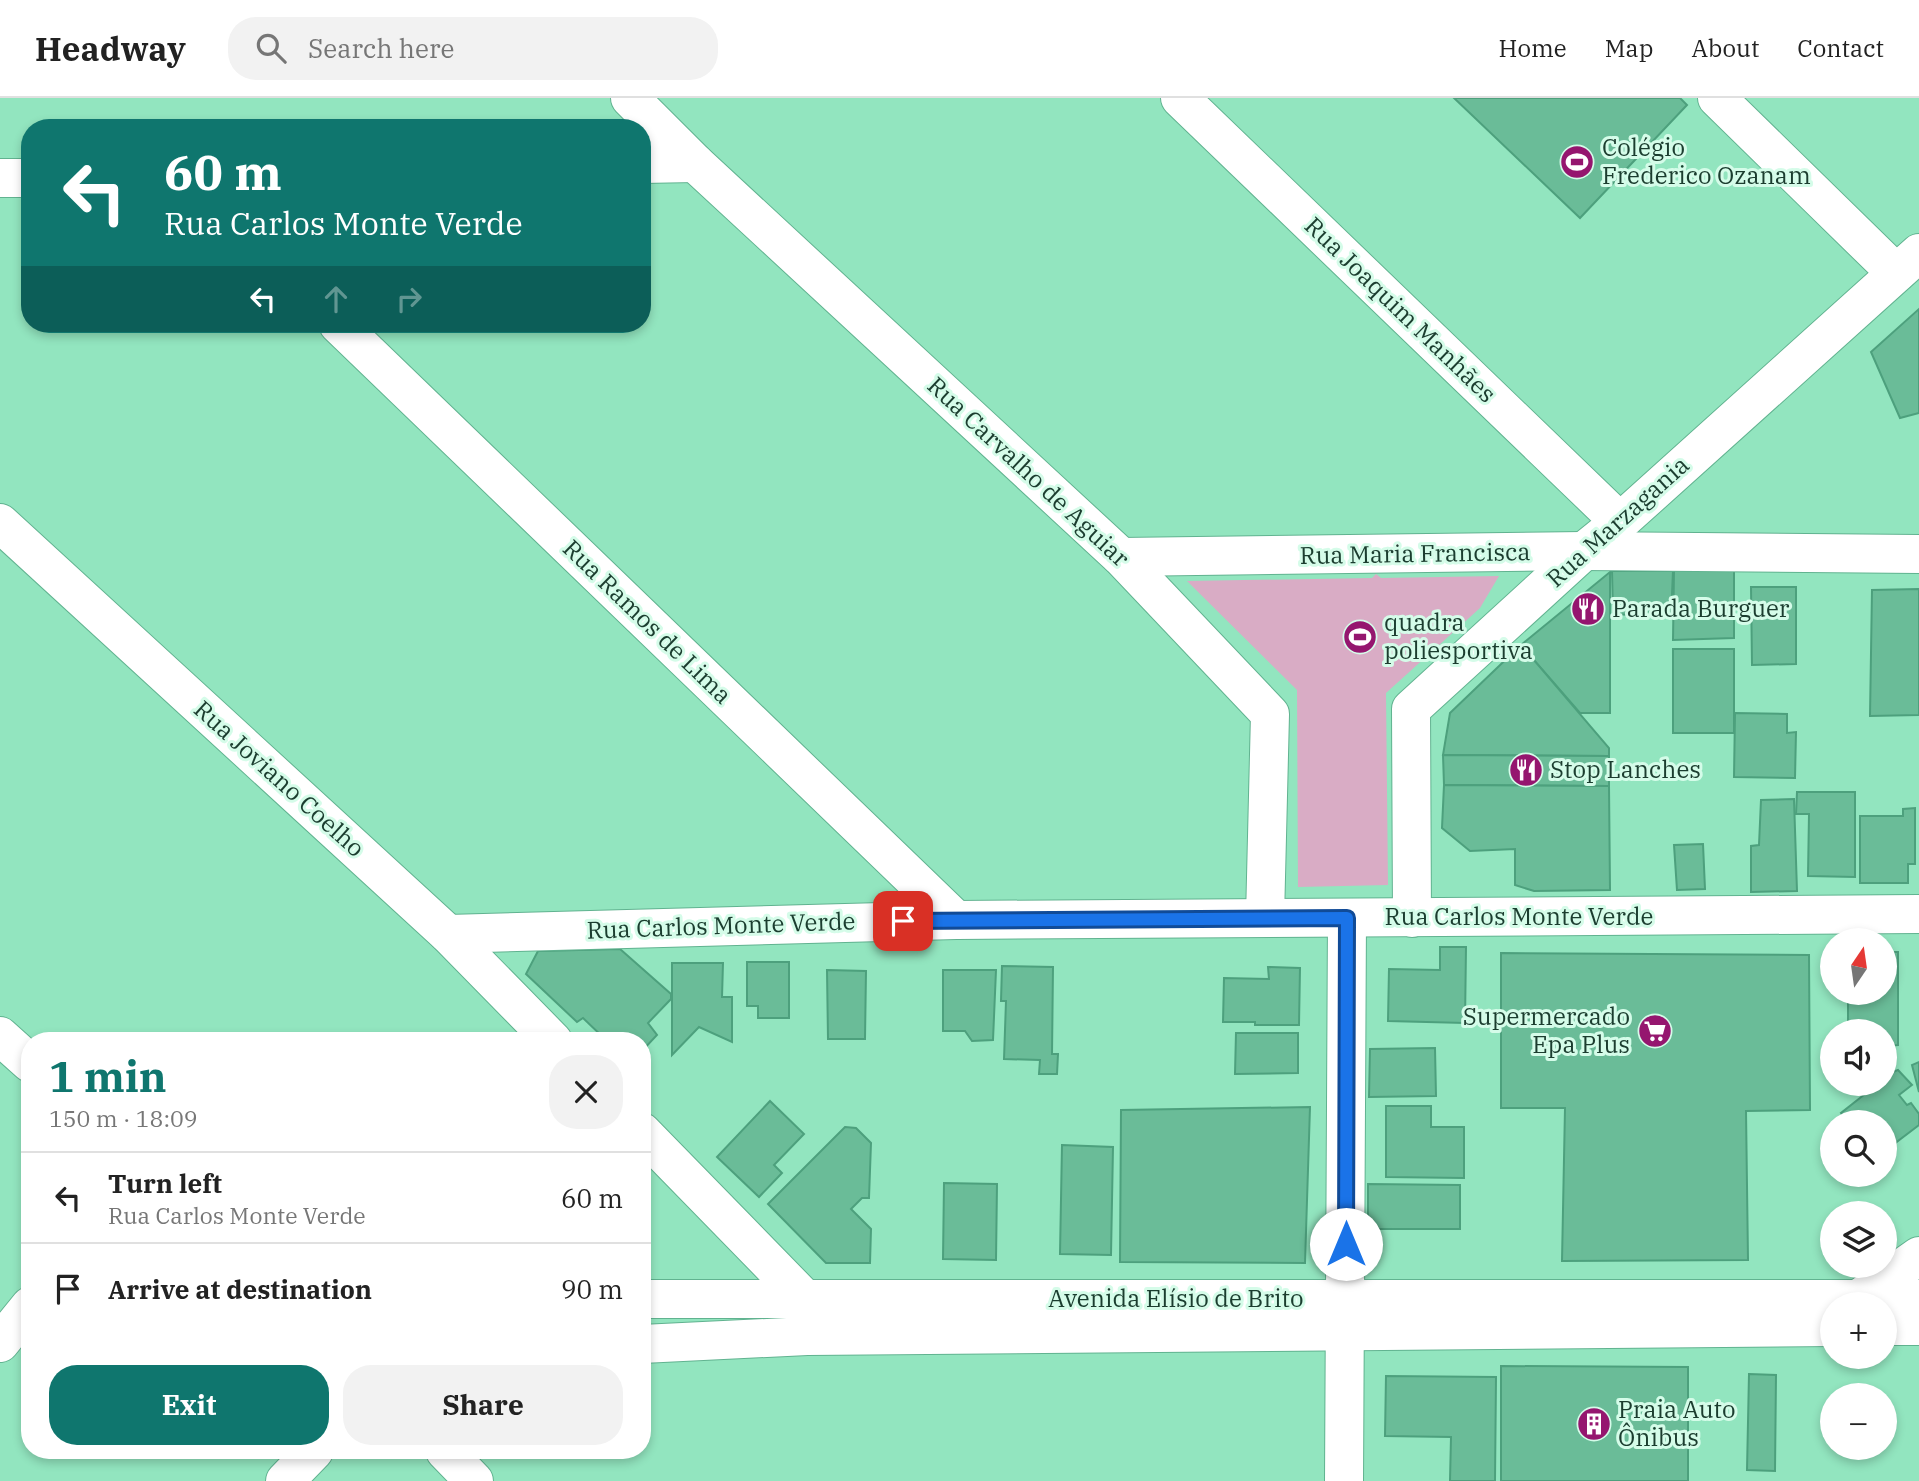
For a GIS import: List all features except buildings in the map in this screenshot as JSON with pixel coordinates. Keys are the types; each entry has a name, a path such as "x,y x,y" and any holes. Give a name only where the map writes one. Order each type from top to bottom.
{"street":[{"name":"Rua Carvalho de Aguiar","path":"629,98 650,119"},
{"name":"Rua Joaquim Manhães","path":"1180,98 1619,522"},
{"path":"1717,98 1908,263"},
{"name":"Rua Carvalho de Aguiar","path":"651,120 1121,557 1270,714 1265,918"},
{"path":"651,164 695,163"},
{"path":"0,178 21,178"},
{"name":"Rua Marzagania","path":"1412,918 1411,709 1908,263"},
{"name":"Rua Ramos de Lima","path":"347,333 956,920"},
{"name":"Rua Joviano Coelho","path":"9,540 448,934 544,1032"},
{"name":"Rua Maria Francisca","path":"1121,557 1584,551 1919,554"},
{"name":"Rua Carlos Monte Verde","path":"448,934 956,920 1919,914"},
{"path":"1344,1481 1347,918"},
{"path":"0,1036 21,1055"},
{"path":"651,1141 806,1299 807,1336"},
{"path":"1868,1292 1919,1256"},
{"name":"Avenida Elísio de Brito","path":"651,1299 806,1299 1820,1327"},
{"name":"Avenida Elísio de Brito","path":"651,1343 1346,1315 1820,1300"},
{"path":"0,1343 21,1317"},
{"path":"285,1481 306,1459"},
{"path":"453,1459 474,1481"}],"shaded area":[{"path":"1376,574 1381,578 1499,576 1480,608 1386,693 1388,885 1298,887 1297,690 1187,581 1372,578"}],"place":[{"name":"Colégio Frederico Ozanam","path":"1577,162"},
{"name":"Parada Burguer","path":"1588,609"},
{"name":"quadra poliesportiva","path":"1360,637"},
{"name":"Stop Lanches","path":"1526,770"},
{"name":"Supermercado Epa Plus","path":"1655,1031"},
{"name":"Praia Auto Ônibus","path":"1594,1424"}],"route":[{"path":"903,921 1347,918 1346,1244"}]}
